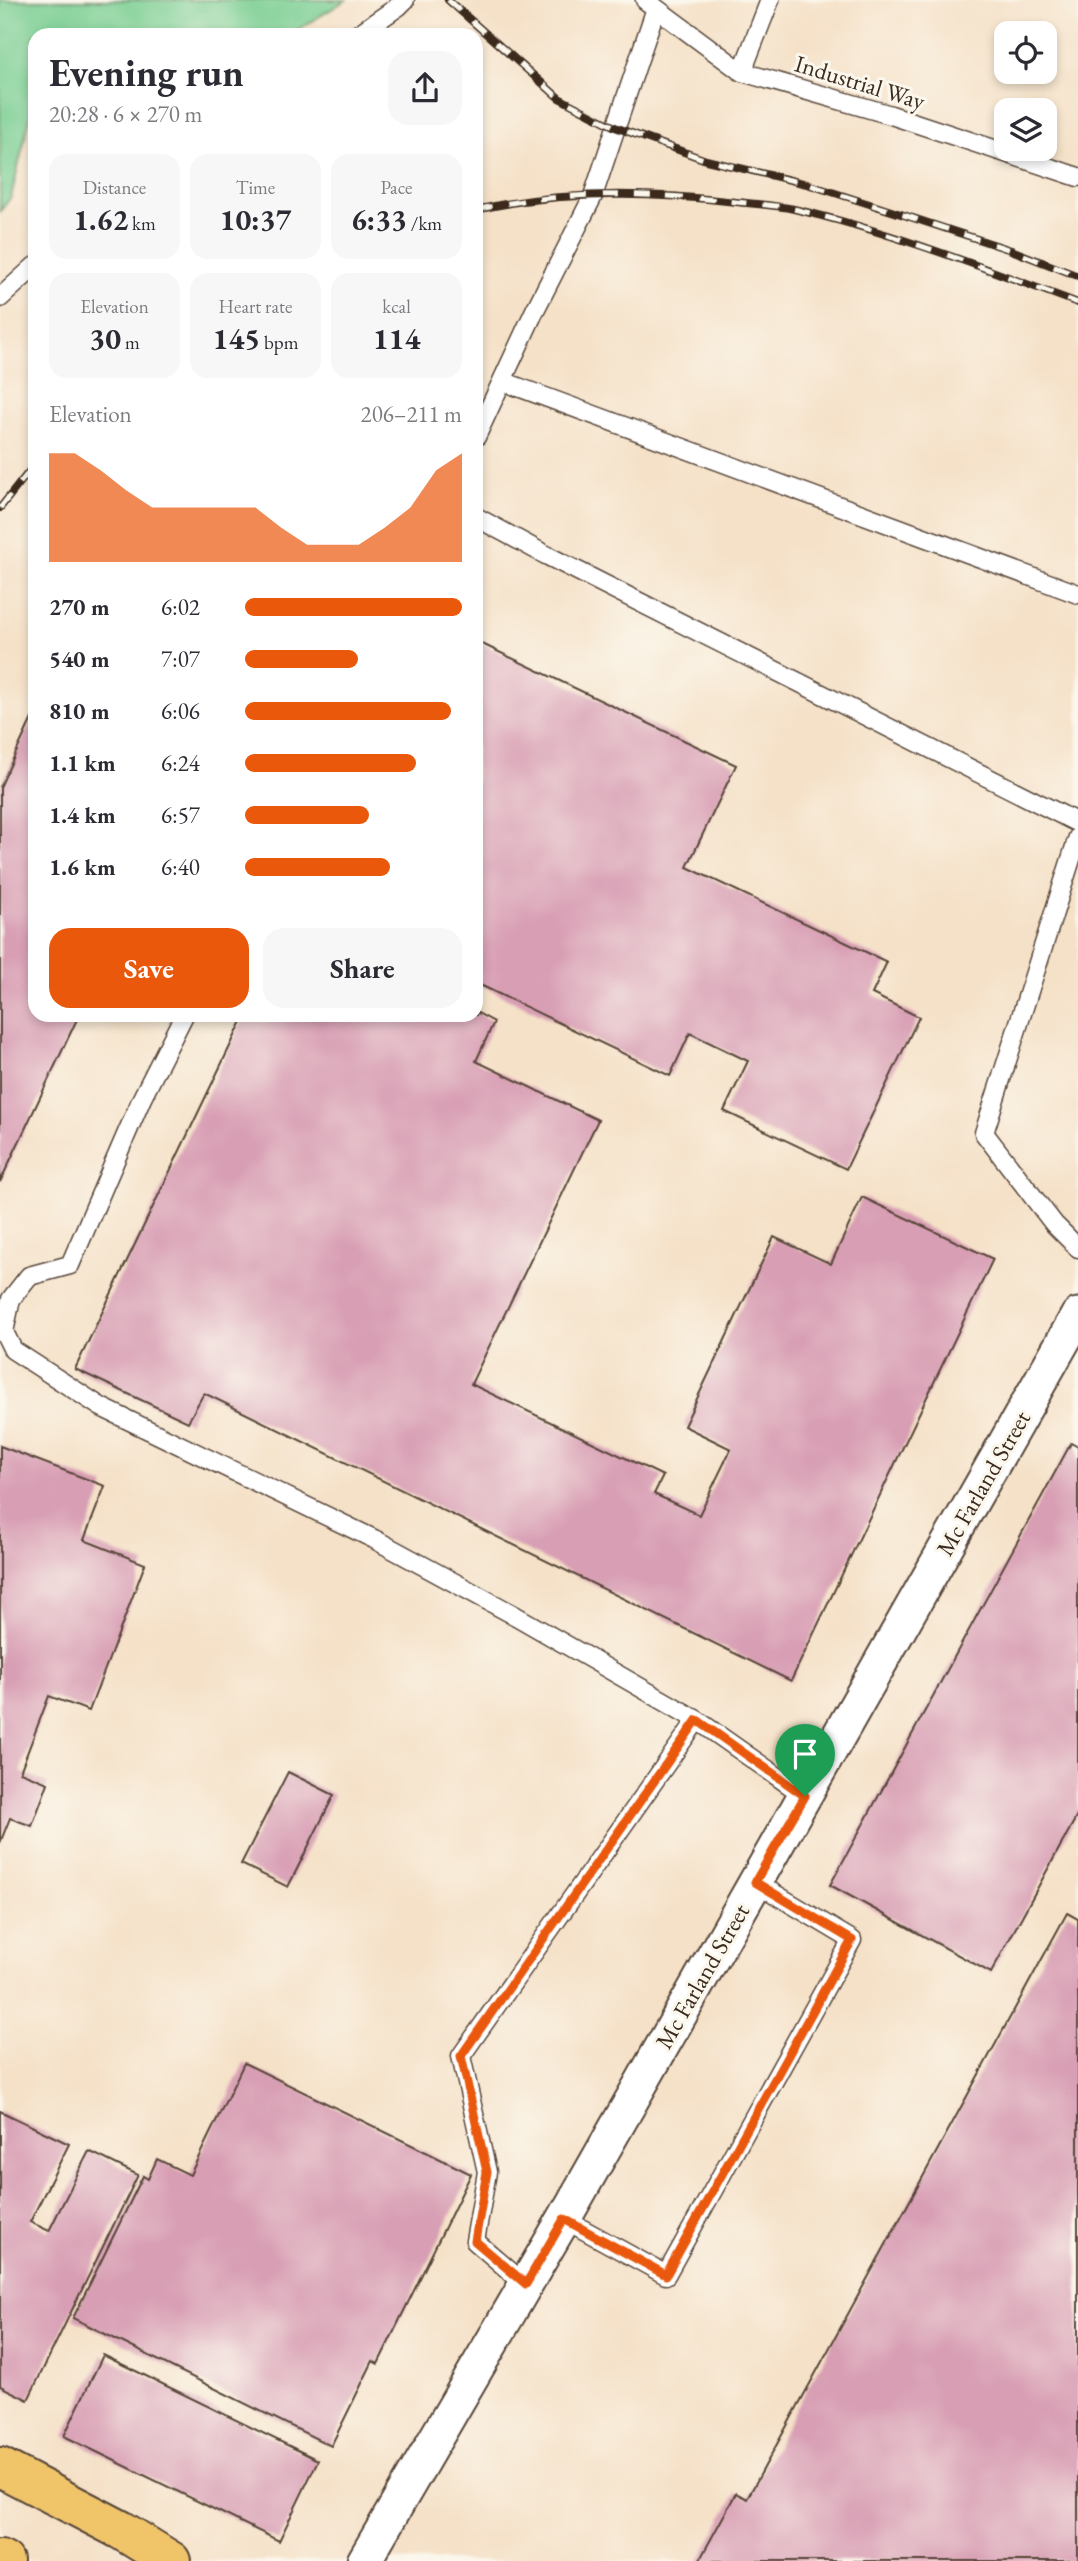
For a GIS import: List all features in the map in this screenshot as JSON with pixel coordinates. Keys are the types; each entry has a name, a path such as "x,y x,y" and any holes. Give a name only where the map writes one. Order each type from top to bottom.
{"main road":[{"path":"0,2467 121,2530 172,2561"}],"street":[{"name":"Mc Farland Street","path":"364,2561 564,2219 1078,1315"}],"lane":[{"path":"367,28 405,0"},
{"path":"741,72 770,0"},
{"path":"483,422 535,310 593,196 651,4"},
{"name":"Industrial Way","path":"651,4 741,72 891,115 1078,177"},
{"path":"0,298 28,272"},
{"path":"502,382 1078,594"},
{"path":"483,521 1078,823"},
{"path":"1078,837 984,1133 1054,1224 1078,1248"},
{"path":"180,1022 142,1098 70,1265 29,1276 11,1299 4,1332 13,1350 101,1407 374,1539 516,1616 697,1720 805,1796"},
{"path":"526,2284 475,2241 487,2172 461,2056 697,1720"},
{"path":"564,2219 666,2275 852,1940 755,1882"}],"green space":[{"path":"0,0 346,0 300,28 28,28 28,125 11,197 0,211"}],"building":[{"path":"483,644 736,765 687,867 887,962 872,994 919,1017 846,1169 724,1111 748,1061 690,1033 670,1076 483,986"},
{"path":"28,727 28,1022 76,1022 0,1182 0,787"},
{"path":"483,1016 494,1022 476,1061 598,1120 471,1384 663,1476 654,1494 699,1515 731,1449 684,1426 774,1237 831,1264 862,1197 993,1259 791,1681 204,1393 188,1422 75,1369 242,1022 483,1022"},
{"path":"1071,1443 1078,1447 1078,1814 991,1973 830,1885"},
{"path":"0,1446 105,1486 84,1540 145,1564 89,1711 49,1696 20,1772 48,1783 32,1826 10,1818 0,1843"},
{"path":"288,1772 334,1795 288,1887 241,1864"},
{"path":"1067,1913 1078,1919 1078,2561 699,2561 736,2493 747,2499"},
{"path":"244,2063 471,2174 378,2364 373,2361 331,2446 73,2318 143,2176 148,2179 157,2159 190,2175"},
{"path":"0,2111 69,2144 30,2222 49,2231 89,2151 138,2175 28,2400 0,2386"},
{"path":"103,2355 318,2460 279,2541 64,2436"}],"railway":[{"path":"448,0 480,28"},
{"path":"483,31 559,98 615,127 706,160 807,184 910,217 1011,250 1078,276"},
{"path":"483,209 540,199 606,195 671,196 780,206 902,240 1078,303"},
{"path":"0,508 28,473"}],"route":[{"path":"697,1720 805,1796 755,1882 852,1940 666,2275 564,2219 526,2284 475,2241 487,2172 461,2056 697,1720"}]}
